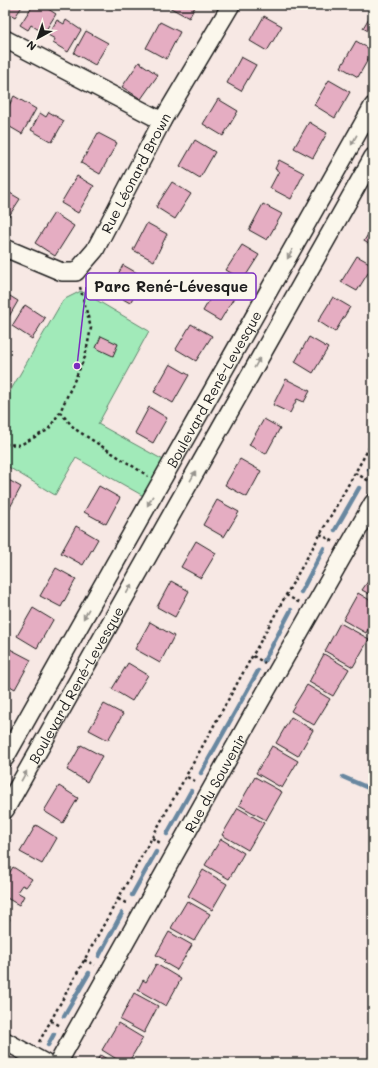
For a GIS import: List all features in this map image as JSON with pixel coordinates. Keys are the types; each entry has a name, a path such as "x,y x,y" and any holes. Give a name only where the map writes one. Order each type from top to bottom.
{"street":[{"name":"Rue Léonard Brown","path":"76,272 95,250 162,121 231,5"},
{"path":"5,38 162,121"},
{"name":"Boulevard René-Levesque","path":"5,758 373,106"},
{"name":"Boulevard René-Levesque","path":"5,810 373,157"},
{"path":"5,248 62,272 76,272"},
{"name":"Boulevard René-Levesque","path":"160,483 181,497"},
{"name":"Rue du Souvenir","path":"58,1063 373,503"},
{"path":"5,1041 38,1059"}],"path":[{"path":"5,444 20,445 48,430 60,412 85,357 92,328 76,272"},
{"path":"60,412 75,429 160,483"},
{"path":"38,1059 373,441"},
{"path":"355,473 373,483"}],"green space":[{"path":"81,291 149,331 98,424 167,462 147,498 76,458 55,495 5,465 5,400 63,300"}],"building":[{"path":"5,5 23,5 15,17 5,11"},
{"path":"33,5 42,5 56,14 44,33 31,25 28,30 20,25"},
{"path":"170,5 196,5 189,18 169,7"},
{"path":"283,5 296,5 293,11"},
{"path":"373,11 373,34 363,28"},
{"path":"264,16 282,26 267,51 250,41"},
{"path":"57,20 64,24 66,20 81,30 68,52 53,43 55,39 48,35"},
{"path":"160,22 180,32 166,59 146,48"},
{"path":"86,31 108,43 95,65 74,53"},
{"path":"356,41 373,51 358,77 341,67"},
{"path":"241,57 256,65 241,91 227,83"},
{"path":"139,62 158,75 141,99 122,87"},
{"path":"329,80 350,92 335,118 314,105"},
{"path":"14,96 36,109 22,134 5,124 5,113"},
{"path":"218,99 238,111 223,136 203,124"},
{"path":"49,112 64,121 52,142 31,130 40,113 46,117"},
{"path":"309,122 327,133 313,158 294,148"},
{"path":"98,133 117,143 100,174 81,163"},
{"path":"195,140 215,152 200,178 180,166"},
{"path":"279,160 304,173 291,199 270,188 279,171 275,169"},
{"path":"77,176 94,186 78,213 61,203"},
{"path":"172,182 191,194 175,219 156,207"},
{"path":"5,190 20,199 9,216 5,214"},
{"path":"263,204 282,214 267,240 249,230"},
{"path":"54,213 74,226 55,256 35,243"},
{"path":"147,223 167,234 154,261 133,250"},
{"path":"373,226 373,247 364,241"},
{"path":"242,245 259,255 243,280 226,270"},
{"path":"357,256 373,265 357,291 341,282"},
{"path":"123,265 144,277 130,303 109,291"},
{"path":"218,285 235,296 220,321 203,311"},
{"path":"5,293 18,301 7,320 5,319"},
{"path":"333,297 350,307 335,332 318,321"},
{"path":"25,305 45,318 32,339 12,326"},
{"path":"191,324 212,336 196,361 176,349"},
{"path":"101,336 118,344 113,356 96,348"},
{"path":"309,337 328,348 313,373 295,362"},
{"path":"170,364 189,375 173,403 154,392"},
{"path":"286,379 310,391 304,402 297,399 290,413 273,405"},
{"path":"149,407 167,418 153,443 135,433"},
{"path":"264,419 280,428 266,454 249,445"},
{"path":"240,459 261,471 247,497 225,485"},
{"path":"5,478 21,487 7,513 5,511"},
{"path":"99,486 120,498 106,524 84,512"},
{"path":"217,500 239,512 224,537 203,525"},
{"path":"76,526 98,539 83,565 61,553"},
{"path":"196,541 216,553 201,578 181,567"},
{"path":"56,568 76,579 61,607 40,596"},
{"path":"373,574 373,596 362,590"},
{"path":"171,581 189,591 175,617 157,607"},
{"path":"358,593 373,602 373,620 366,633 343,620"},
{"path":"33,608 53,620 37,648 17,636"},
{"path":"150,622 174,636 160,663 135,649"},
{"path":"340,623 369,639 353,667 325,651"},
{"path":"10,649 31,660 15,689 5,683 5,657"},
{"path":"324,654 349,669 333,696 309,682"},
{"path":"128,663 148,675 132,701 112,689"},
{"path":"307,685 330,699 314,725 291,711"},
{"path":"104,704 123,714 108,740 89,730"},
{"path":"291,717 313,730 298,756 276,743"},
{"path":"81,745 102,756 87,782 67,770"},
{"path":"272,746 298,761 282,788 256,773"},
{"path":"255,777 282,792 266,820 239,805"},
{"path":"59,786 78,798 63,823 44,811"},
{"path":"238,808 264,823 248,850 222,835"},
{"path":"36,825 57,838 42,864 20,852"},
{"path":"221,839 244,853 229,879 205,865"},
{"path":"13,867 32,879 26,887 22,885 17,892 24,896 19,905 5,897 5,880"},
{"path":"203,870 227,884 212,910 188,896"},
{"path":"187,901 210,914 194,941 171,928"},
{"path":"5,916 10,919 5,928"},
{"path":"169,932 192,945 177,970 163,962 165,960 156,955"},
{"path":"156,964 181,979 166,1006 138,990 143,980 146,982"},
{"path":"134,993 158,1006 144,1033 120,1020"},
{"path":"118,1023 143,1038 128,1063 123,1063 102,1050"},
{"path":"100,1055 114,1063 96,1063"}],"waterway":[{"path":"369,469 373,463"},
{"path":"335,530 359,488"},
{"path":"301,592 324,548"},
{"path":"264,661 291,610"},
{"path":"201,773 258,671"},
{"path":"343,777 373,790"},
{"path":"167,834 191,791"},
{"path":"132,895 156,852"},
{"path":"99,956 122,913"},
{"path":"64,1016 89,973"},
{"path":"48,1045 54,1034"}],"place":[{"name":"Parc René-Lévesque","path":"77,366"}]}
